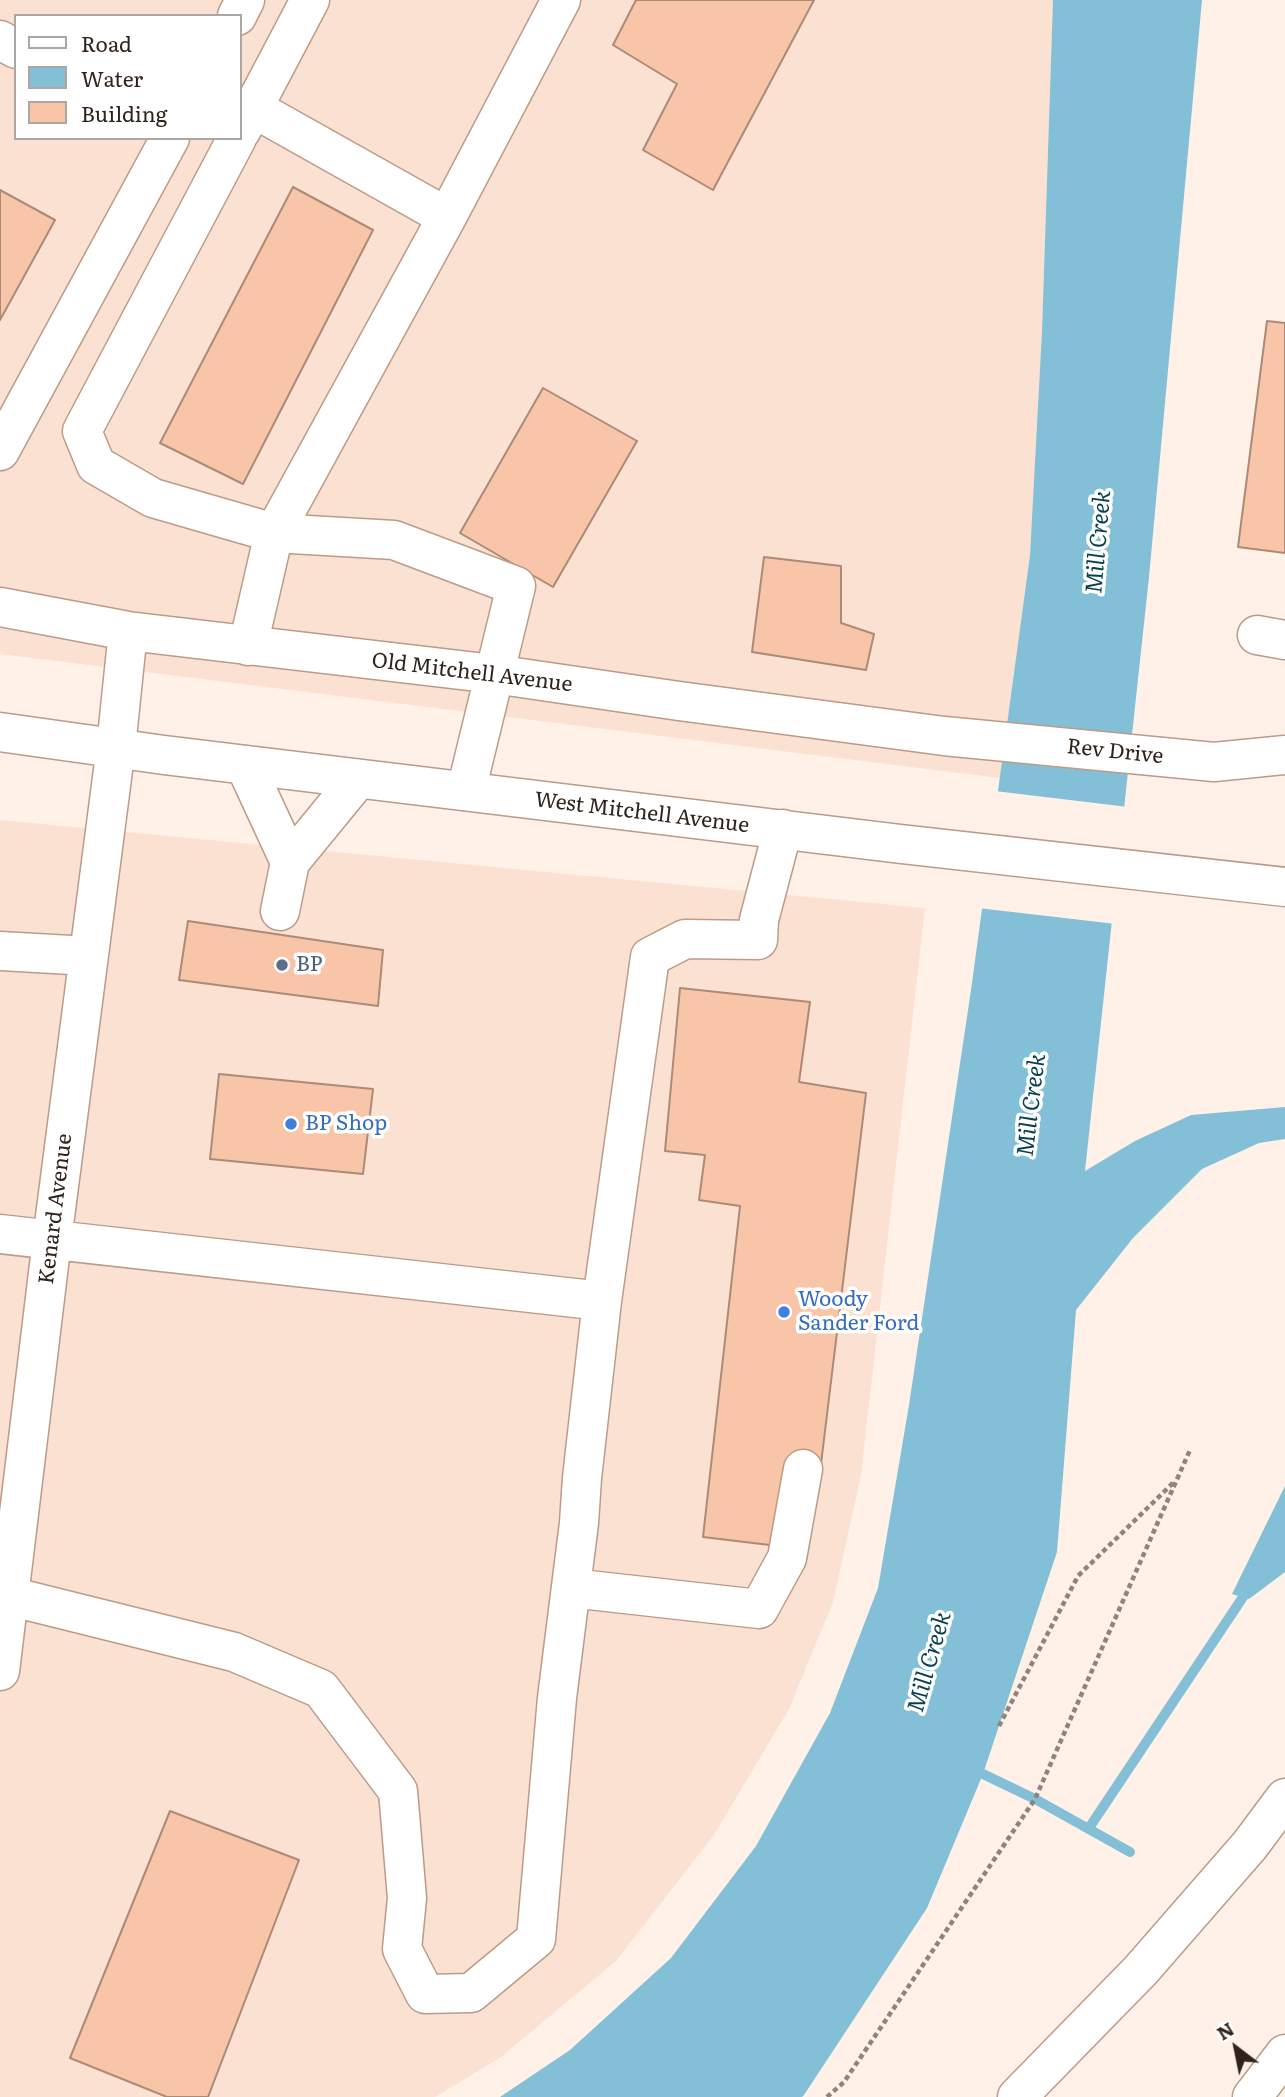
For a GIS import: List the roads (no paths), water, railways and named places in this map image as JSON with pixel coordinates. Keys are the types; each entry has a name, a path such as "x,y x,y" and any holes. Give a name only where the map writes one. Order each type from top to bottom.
{"main road":[{"path":"310,0 243,126 447,217"},
{"path":"248,646 274,533 447,217 561,0"},
{"path":"0,451 169,140"},
{"path":"236,140 82,431 96,465 153,498 274,533 394,540 516,586 466,792"},
{"name":"Old Mitchell Avenue","path":"0,607 128,631 494,674 944,736"},
{"path":"116,747 128,631"},
{"name":"West Mitchell Avenue","path":"0,732 358,779 1285,887"},
{"name":"Rev Drive","path":"944,736 1214,762 1285,755"},
{"name":"Kenard Avenue","path":"0,1671 5,1596 116,747"},
{"path":"245,765 290,862"},
{"path":"280,911 290,862 358,779"},
{"path":"5,1596 234,1652 321,1689 398,1791 407,1898 402,1949 425,1994 471,1993 536,1939 558,1687 602,1301 650,957 685,939 758,940 759,920 783,829"},
{"path":"0,951 89,956"},
{"path":"0,1234 602,1301"},
{"path":"571,1588 759,1609 788,1558 803,1469"},
{"path":"1017,2097 1141,1970 1251,1845 1285,1798"},
{"path":"1252,2097 1285,2054"}],"water":[{"name":"Mill Creek","path":"1053,0 1202,0 1149,577 1085,1171 1135,1141 1191,1115 1285,1107 1285,1139 1259,1143 1202,1169 1133,1238 1076,1310 1057,1552 983,1774 927,1908 804,2095 500,2097 570,2050 671,1958 756,1846 830,1713 878,1588 909,1405 971,990 1030,555 1042,331"},
{"path":"1285,1486 1285,1572 1249,1599 1232,1594"}],"waterway":[{"path":"1089,1828 1243,1597"},
{"path":"983,1774 1035,1799 1130,1852"}],"place":[{"name":"BP","path":"282,965"},
{"name":"BP Shop","path":"291,1124"},
{"name":"Woody Sander Ford","path":"784,1312"}]}
